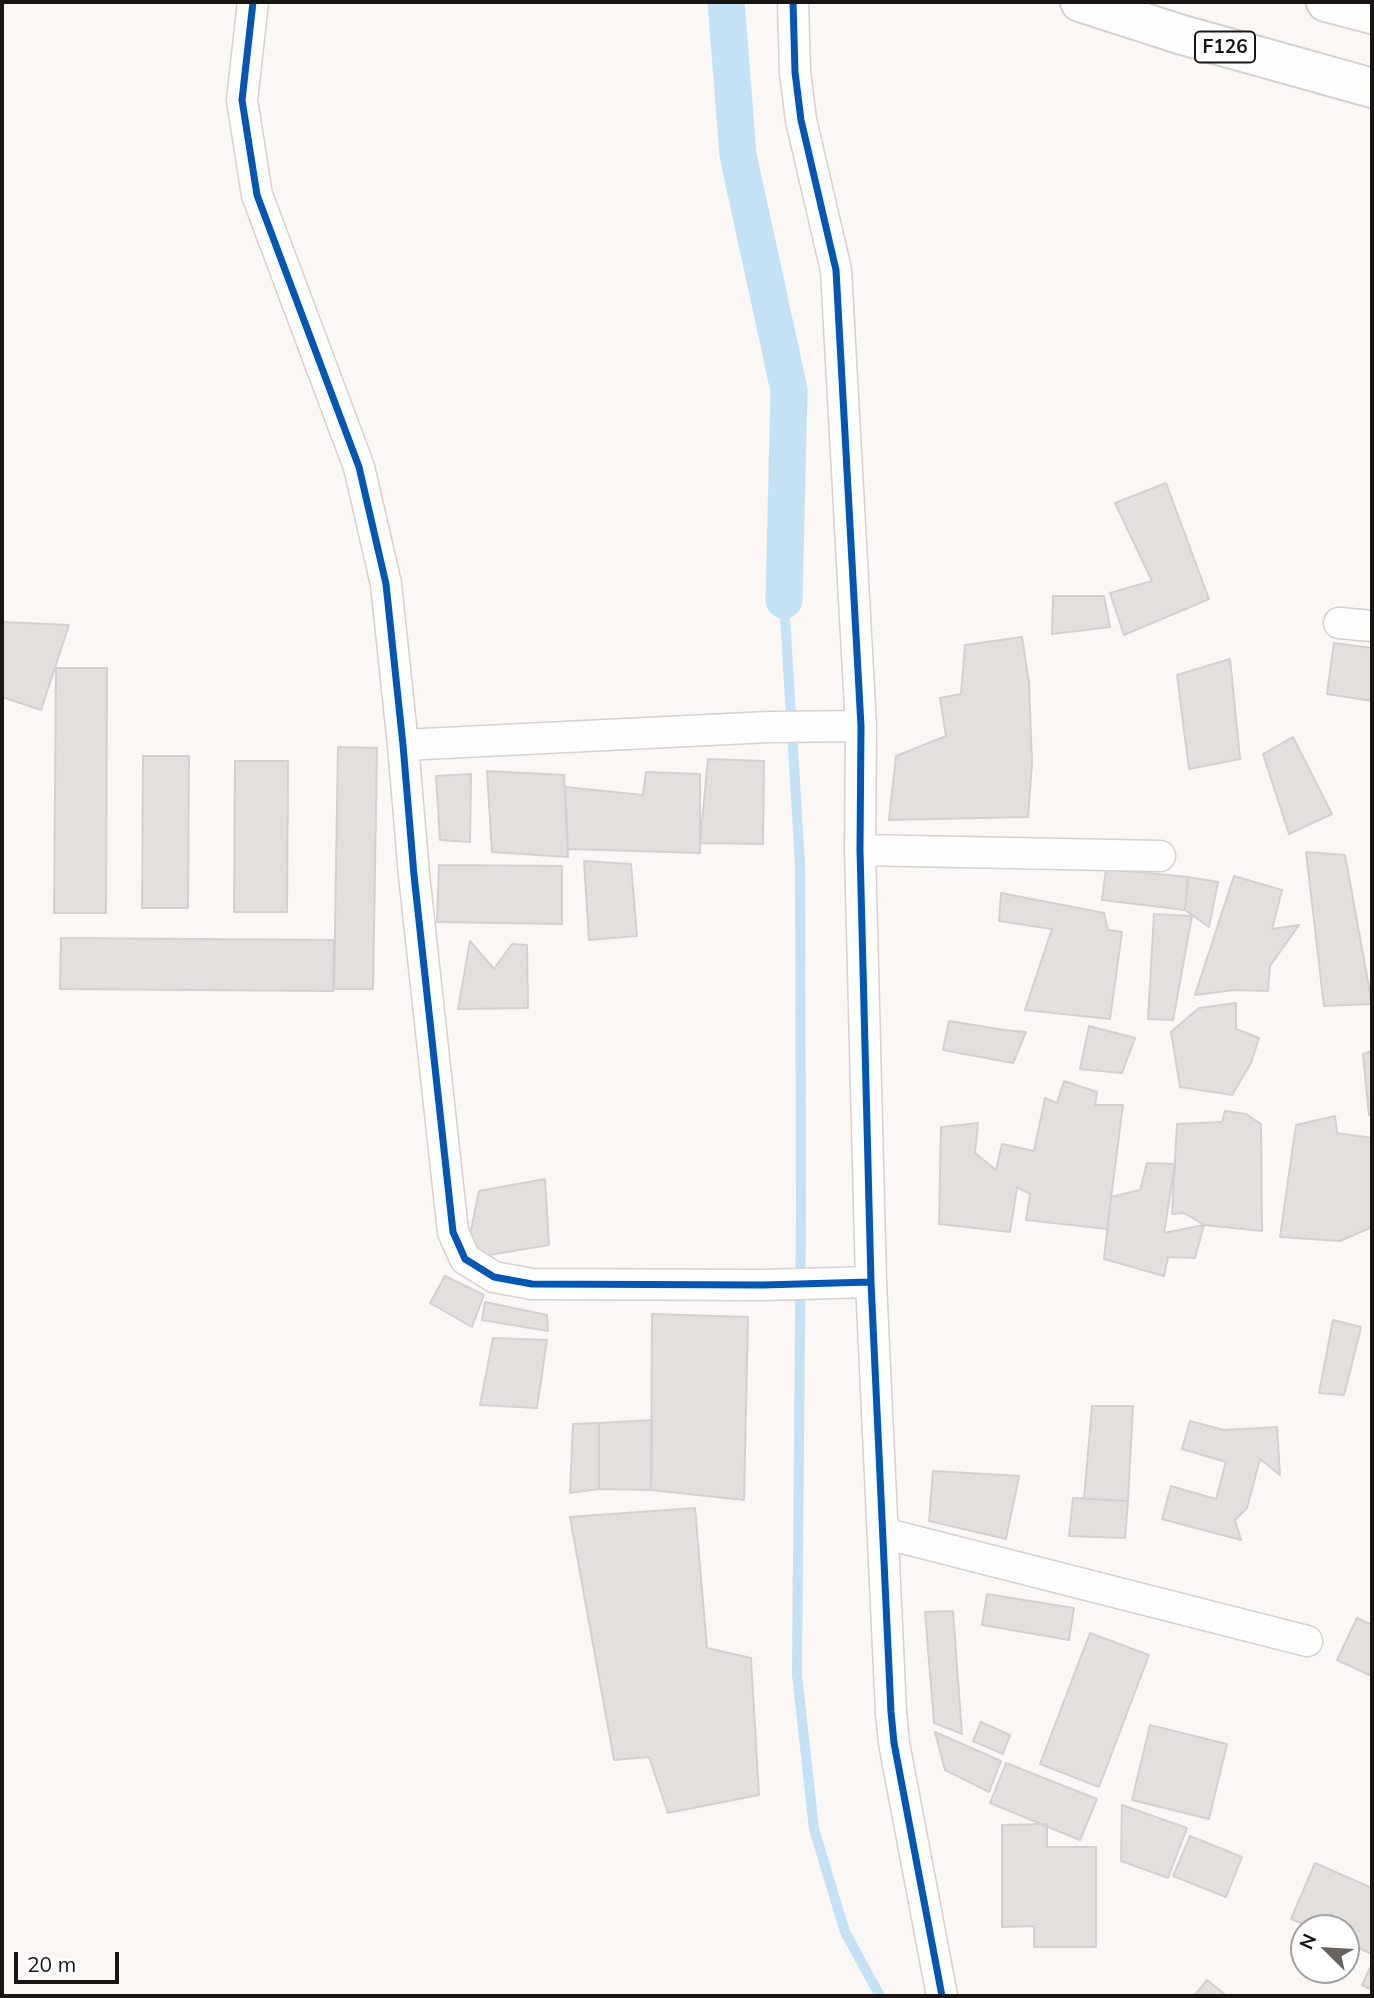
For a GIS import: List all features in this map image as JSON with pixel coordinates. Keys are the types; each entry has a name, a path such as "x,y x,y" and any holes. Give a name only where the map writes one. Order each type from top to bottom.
{"main road":[{"name":"F126","path":"1080,2 1179,34 1372,88"},
{"path":"1325,2 1372,14"}],"street":[{"path":"253,2 242,100 257,195 359,467 386,584 415,889 453,1232 465,1259 494,1277 532,1284 763,1285 871,1282"},
{"path":"793,2 795,72 801,120 836,270 861,726 860,850 871,1282 894,1743 942,1996"},
{"path":"1339,623 1372,626"},
{"path":"403,745 769,727 861,726"},
{"path":"860,850 1160,856"},
{"path":"883,1533 1307,1641"}],"building":[{"path":"1166,483 1209,599 1124,635 1110,593 1152,581 1115,503"},
{"path":"1053,596 1104,596 1110,627 1052,634"},
{"path":"2,622 69,625 41,710 2,697"},
{"path":"1022,637 1029,683 1032,763 1028,817 889,820 896,756 946,736 940,698 961,694 965,645"},
{"path":"1334,643 1372,648 1372,701 1327,694"},
{"path":"1230,659 1240,759 1189,769 1177,675"},
{"path":"56,668 107,668 106,913 54,913"},
{"path":"1293,737 1332,814 1289,834 1263,754"},
{"path":"338,747 377,748 373,989 334,989"},
{"path":"143,756 189,756 188,908 142,908"},
{"path":"708,759 764,761 763,844 700,843"},
{"path":"235,761 288,761 287,912 234,912"},
{"path":"487,771 564,775 568,857 492,852"},
{"path":"646,772 700,774 700,853 568,849 565,787 643,795"},
{"path":"471,774 470,842 440,840 436,776"},
{"path":"1306,852 1345,855 1372,1004 1324,1006"},
{"path":"584,861 631,864 637,936 589,940"},
{"path":"439,865 562,866 562,924 437,922"},
{"path":"1106,869 1188,877 1185,910 1102,900"},
{"path":"1234,876 1282,890 1272,929 1299,925 1270,966 1268,991 1234,990 1195,995"},
{"path":"1188,877 1218,882 1209,927 1185,910"},
{"path":"1001,893 1104,913 1108,930 1122,932 1110,1019 1025,1010 1052,929 999,921"},
{"path":"1154,914 1192,916 1173,1020 1148,1019"},
{"path":"61,938 334,940 333,991 60,989"},
{"path":"470,941 494,969 512,944 527,945 528,1008 458,1009"},
{"path":"1236,1003 1236,1029 1259,1038 1251,1063 1232,1095 1180,1087 1171,1032 1199,1008"},
{"path":"949,1021 1026,1032 1013,1063 943,1050"},
{"path":"1089,1026 1135,1038 1122,1073 1080,1069"},
{"path":"1372,1051 1372,1114 1369,1115 1363,1054"},
{"path":"1064,1081 1097,1092 1095,1105 1123,1105 1107,1229 1026,1220 1030,1194 1017,1187 1010,1232 939,1224 941,1127 978,1123 975,1153 996,1170 1002,1144 1034,1151 1045,1098 1057,1103"},
{"path":"1225,1111 1246,1114 1261,1124 1262,1231 1204,1225 1184,1213 1172,1214 1177,1124 1222,1122"},
{"path":"1335,1116 1337,1133 1372,1138 1372,1227 1340,1241 1280,1237 1296,1125"},
{"path":"1147,1163 1175,1164 1164,1233 1204,1225 1195,1258 1168,1257 1164,1276 1104,1259 1111,1197 1140,1190"},
{"path":"545,1179 549,1245 465,1259 479,1191"},
{"path":"445,1276 484,1295 472,1327 430,1303"},
{"path":"485,1302 547,1315 548,1331 482,1320"},
{"path":"652,1314 748,1317 744,1500 651,1490"},
{"path":"1333,1320 1361,1327 1344,1395 1319,1393"},
{"path":"493,1338 547,1340 537,1408 480,1405"},
{"path":"1092,1406 1133,1406 1128,1501 1084,1499"},
{"path":"652,1420 651,1490 599,1489 599,1423"},
{"path":"1190,1421 1224,1430 1277,1427 1280,1475 1260,1459 1247,1508 1235,1520 1241,1540 1162,1519 1171,1486 1216,1499 1226,1462 1182,1449"},
{"path":"599,1423 599,1489 570,1493 573,1424"},
{"path":"933,1471 1019,1476 1006,1539 929,1521"},
{"path":"1073,1498 1128,1501 1125,1538 1069,1536"},
{"path":"695,1508 707,1648 751,1658 759,1795 668,1813 649,1757 614,1760 570,1517"},
{"path":"987,1594 1074,1608 1069,1640 982,1625"},
{"path":"953,1611 962,1734 934,1723 925,1612"},
{"path":"1357,1618 1372,1625 1372,1676 1337,1660"},
{"path":"1090,1633 1149,1655 1099,1787 1040,1764"},
{"path":"981,1722 1010,1735 1003,1754 973,1741"},
{"path":"1150,1725 1227,1744 1209,1819 1132,1800"},
{"path":"935,1732 1001,1761 989,1792 945,1770"},
{"path":"1006,1763 1097,1799 1080,1840 990,1803"},
{"path":"1122,1805 1187,1828 1168,1878 1121,1861"},
{"path":"1047,1824 1047,1847 1096,1847 1096,1947 1034,1947 1034,1926 1002,1927 1002,1825"},
{"path":"1190,1836 1242,1857 1226,1897 1173,1876"},
{"path":"1315,1863 1372,1888 1372,1954 1360,1948 1360,1914 1293,1914"},
{"path":"1372,1964 1372,1990 1362,1985"},
{"path":"1207,1980 1227,1996 1194,1996"}],"waterway":[{"path":"726,2 738,155 789,390 784,600"},
{"path":"784,600 800,864 801,1212 797,1675 814,1829 845,1932 880,1996"}],"cycle path":[{"path":"253,2 242,100 257,195 359,467 386,584 453,1232 465,1259 494,1277 532,1284 763,1285 871,1282"},
{"path":"793,2 795,72 801,120 836,270 861,726 860,850 871,1282 891,1712 894,1743 942,1996"}]}
